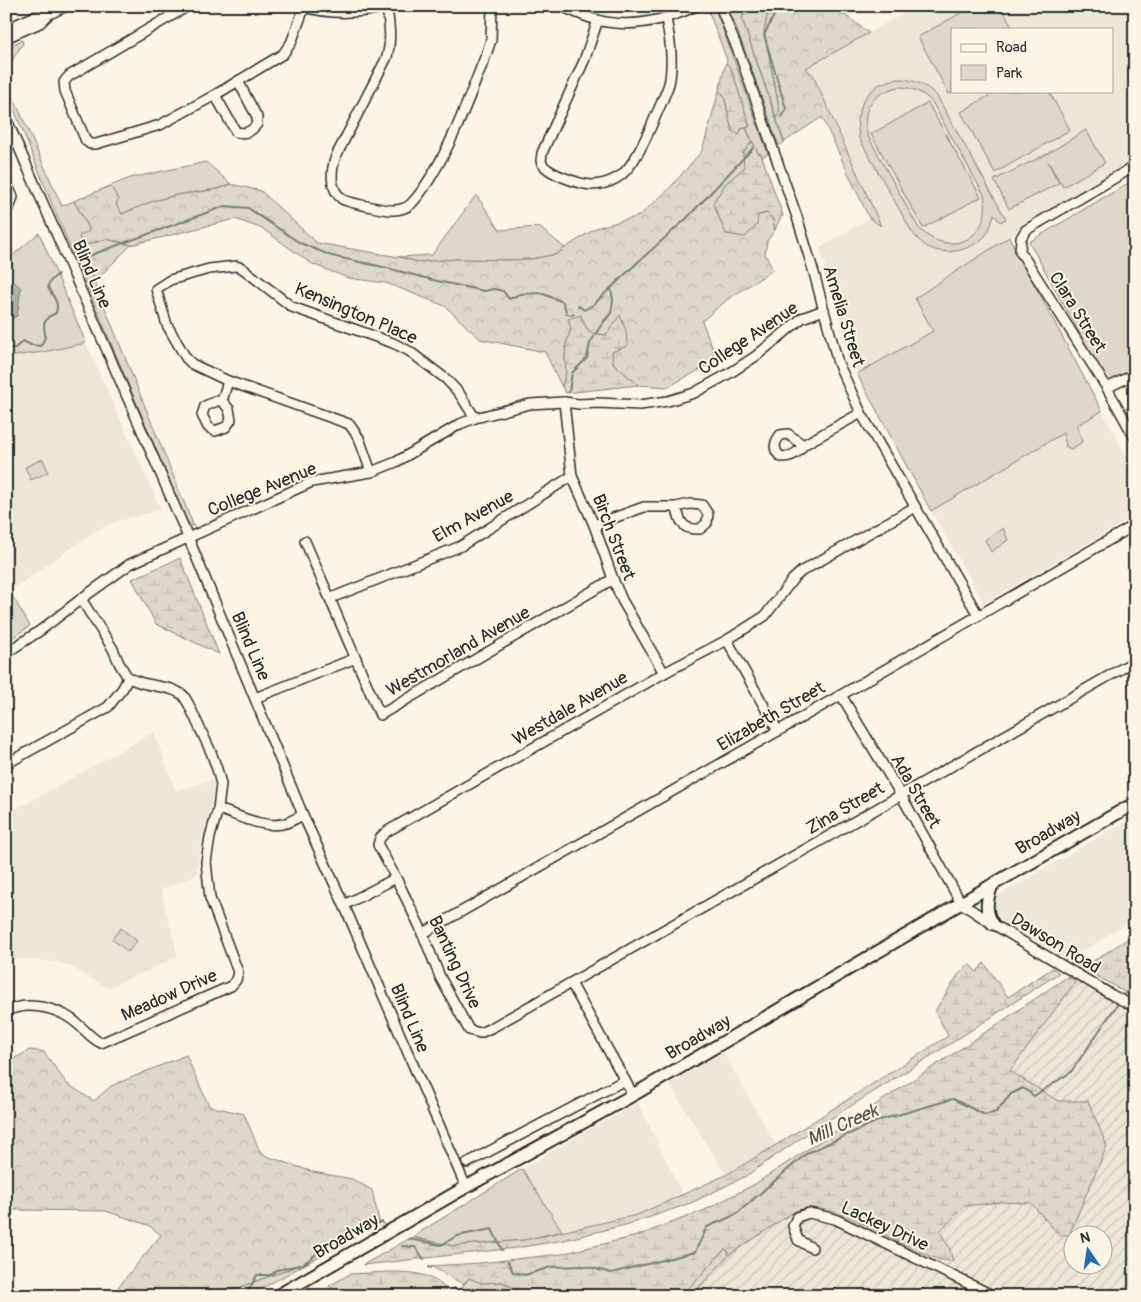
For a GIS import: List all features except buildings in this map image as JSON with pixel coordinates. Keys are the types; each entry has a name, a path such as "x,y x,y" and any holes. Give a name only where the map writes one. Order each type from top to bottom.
{"main road":[{"name":"Broadway","path":"277,1296 466,1187 633,1095 1135,803"},
{"path":"992,885 987,897 986,907 993,924"}],"street":[{"path":"6,38 40,23 48,15 66,6"},
{"path":"188,6 69,76 64,82 65,91 86,141 90,144 106,142 160,125 215,95 283,54 291,43 303,7 328,12 352,12 388,7 391,31 387,57 336,156 332,166 332,178 336,191 344,201 392,211 410,205 424,188 442,160 491,40 492,6"},
{"path":"560,6 598,20 627,24 666,19 696,6"},
{"name":"Amelia Street","path":"720,6 741,58 806,248 838,363 861,413 978,615"},
{"path":"6,29 35,16 48,15"},
{"path":"598,20 584,61 542,154 541,161 544,166 555,173 577,182 592,185 618,178 624,172 638,154 652,123 670,82 672,57 666,19"},
{"path":"215,95 236,132 245,134 251,131 257,124 257,117 238,81"},
{"name":"Blind Line","path":"6,118 188,537 303,814 466,1187"},
{"name":"Clara Street","path":"1135,166 1027,229 1021,238 1020,251 1107,388 1135,438"},
{"path":"6,182 13,197 10,206 6,208"},
{"name":"Kensington Place","path":"370,472 359,438 349,424 228,381 192,364 186,358 168,325 156,289 170,280 208,269 236,266 242,268 292,307 393,343 409,351 446,379 459,392 475,418"},
{"name":"College Avenue","path":"6,653 41,630 80,599 130,564 312,482 370,472 396,462 460,424 475,418 530,404 564,402 640,405 668,401 694,394 756,356 802,318 824,310"},
{"path":"1107,388 1135,374"},
{"path":"222,401 228,381"},
{"name":"Birch Street","path":"564,402 572,476 594,525 622,600 664,673"},
{"path":"803,445 861,413"},
{"name":"Elm Avenue","path":"331,598 461,546 572,476"},
{"path":"594,525 644,507 676,507"},
{"name":"Westdale Avenue","path":"396,878 378,846 380,838 386,832 664,673 726,640 765,616 793,579 802,571 915,507"},
{"name":"Elizabeth Street","path":"422,934 1135,525"},
{"name":"Westmorland Avenue","path":"305,541 380,715 613,579"},
{"path":"6,764 108,706 123,688 128,678 113,649 80,599"},
{"path":"726,640 778,731"},
{"path":"255,698 356,658"},
{"name":"Zina Street","path":"571,983 1135,661"},
{"name":"Meadow Drive","path":"6,1011 19,1007 37,1006 61,1013 101,1043 231,986 236,980 238,972 210,898 206,862 210,836 218,808 220,784 217,769 201,730 183,695 172,689 128,678"},
{"name":"Ada Street","path":"841,695 961,903"},
{"path":"218,808 272,825 285,824 303,814"},
{"path":"344,905 396,878"},
{"name":"Banting Drive","path":"396,878 420,927 440,977 469,1030 480,1032 492,1027 571,983"},
{"name":"Dawson Road","path":"961,903 993,924 1131,1005"},
{"path":"571,983 633,1095"},
{"path":"467,1163 625,1080"},
{"name":"Lackey Drive","path":"812,1248 798,1240 793,1226 797,1217 809,1213 834,1219 994,1296"}],"shaded area":[{"path":"917,6 1135,6 1135,158 915,297 933,330 857,374 820,248 869,218 881,225 813,75 805,68"},
{"path":"14,282 21,288 17,316 6,321 6,289"},
{"path":"86,343 161,510 115,522 94,532 10,591 6,585 6,357"},
{"path":"1102,411 1135,472 1135,516 984,603 931,511"},
{"path":"154,732 176,791 214,779 212,803 202,839 196,875 161,890 178,957 108,988 68,965 57,962 18,959 6,964 6,815"},
{"path":"1135,816 1135,918 1069,960 1001,920 995,908 995,901 999,895"},
{"path":"1076,981 1135,1016 1135,1296 693,1296 729,1255 798,1210 818,1208 870,1226 891,1239 927,1255 949,1247 939,1231 965,1206 1001,1202 1031,1203 1059,1235 1064,1235 1064,1274 1114,1274 1114,1224 1074,1224 1084,1200 1088,1101 1058,1101 1010,1071"},
{"path":"723,1052 776,1145 726,1175 669,1084"},
{"path":"638,1103 683,1195 637,1215 562,1231 522,1169"},
{"path":"329,1286 347,1296 312,1296"}],"green space":[{"path":"728,6 760,6 745,11 742,19 784,142 779,146 751,67"},
{"path":"760,6 769,6 764,31 780,113 776,117 742,19 745,11"},
{"path":"769,6 833,6 869,33 806,68 813,75 881,226 869,218 822,117 784,142 776,117 780,112 764,31"},
{"path":"973,6 1001,6 1012,28 951,28 952,92 949,94 918,37"},
{"path":"715,10 768,154 762,157 758,153 746,128 749,127 749,124 731,68 726,63 727,60 709,12"},
{"path":"22,40 23,43 6,70 6,47"},
{"path":"726,63 731,68 749,124 749,127 741,129 739,135 732,131 724,95 719,91"},
{"path":"904,79 914,81 937,96 1006,219 1000,222 994,214 987,234 965,249 949,252 941,251 926,246 920,241 912,232 859,138 857,119 863,101 878,85","holes":["898,87 916,91 932,102 984,195 985,210 982,223 975,233 966,240 954,243 942,242 930,237 918,227 868,136 866,118 870,104 881,94"]},
{"path":"6,81 62,206 74,201 89,228 82,246 86,245 83,254 194,527 187,522 54,209 6,89"},
{"path":"719,91 724,95 732,131 746,128 752,142 743,153 745,168 726,183 758,215 767,213 773,219 775,230 767,241 765,254 773,270 728,299 702,321 714,352 712,363 668,387 638,385 613,363 612,352 620,316 606,335 590,333 583,322 569,319 571,329 566,344 566,373 562,387 545,352 480,339 445,306 386,283 348,278 312,264 263,229 235,219 131,245 106,239 82,246 79,236 89,231 89,228 74,201 110,186 119,199 116,204 122,214 153,201 177,195 219,189 231,184 261,191 317,243 418,262 458,259 531,259 557,254 596,228 639,216 668,190 702,151"},
{"path":"995,92 1050,92 1070,130 995,173 961,112"},
{"path":"928,103 981,197 923,228 871,134"},
{"path":"1086,130 1105,163 1063,187 1048,162 1059,183 1009,209 994,180 1045,155"},
{"path":"752,142 758,153 761,154 783,216 780,218 775,230 773,219 767,213 758,215 757,225 745,237 726,234 713,203 726,183 744,168 743,153"},
{"path":"206,162 231,184 211,190 170,197 122,214 116,204 118,199 110,186 130,178"},
{"path":"1135,179 1135,374 1110,388 1029,242"},
{"path":"476,195 500,230 539,227 565,248 558,254 531,259 458,259 418,262 399,257 432,255"},
{"path":"39,233 86,343 6,357 6,320 17,316 14,283 6,289 6,261"},
{"path":"1009,237 1102,411 1076,426 1082,442 1071,449 1065,446 1063,436 1065,432 931,511 857,374 933,331 915,298"},
{"path":"106,239 131,245 94,282 83,254 86,245"},
{"path":"581,315 590,333 606,335 620,315 626,331 627,346 612,352 613,363 638,385 566,393 562,387 566,373 566,344 571,329 568,319"},
{"path":"43,459 48,472 31,480 25,467"},
{"path":"1003,528 1008,540 991,552 985,540"},
{"path":"180,558 219,654 156,624 132,579"},
{"path":"6,585 30,626 6,642"},
{"path":"121,928 137,941 128,952 112,939"},
{"path":"1135,934 1135,998 1083,968"},
{"path":"984,963 1008,997 1053,968 1059,973 811,1131 746,1176 691,1203 633,1223 564,1240 516,1248 363,1265 412,1237 453,1246 525,1240 637,1215 726,1175 948,1036 935,1011 958,975 969,964 977,972"},
{"path":"1067,977 1076,981 1010,1071 1058,1101 1088,1101 1107,1146 1074,1224 1064,1224 1064,1235 1059,1235 1031,1203 1001,1202 965,1206 940,1231 949,1247 953,1261 946,1261 903,1244 850,1218 821,1209 808,1208 792,1213 729,1255 725,1249 681,1296 531,1296 502,1282 481,1283 469,1278 463,1284 431,1266 480,1263 561,1254 637,1236 705,1210 755,1184"},
{"path":"30,1050 44,1052 67,1084 94,1101 111,1086 186,1055 209,1106 244,1114 261,1154 313,1172 352,1179 372,1190 379,1221 311,1261 220,1296 111,1296 161,1235 148,1225 106,1211 15,1210 6,1208 6,1063"},
{"path":"522,1169 562,1231 525,1240 453,1246 412,1237"},
{"path":"725,1249 729,1255 693,1296 681,1296"},
{"path":"311,1261 248,1296 220,1296 232,1290"},
{"path":"388,1272 424,1275 446,1288 453,1296 347,1296 329,1286 350,1274"},
{"path":"469,1278 481,1283 502,1282 531,1296 455,1296"}],"waterway":[{"path":"779,6 764,35 786,109 781,117"},
{"path":"578,307 584,310 593,305 686,219 753,148"},
{"path":"80,259 225,206 248,208 300,243 332,256 484,291 494,289 503,291 509,299 520,294 541,293 563,302 567,314 574,314"},
{"path":"6,349 15,348 23,341 31,345 41,346 45,337 44,324 48,317 56,313 57,305 48,287 52,279 58,274"},
{"path":"569,392 572,373 587,358 590,343 611,313 613,300 611,289"},
{"name":"Mill Creek","path":"1122,998 1135,982"},
{"name":"Mill Creek","path":"508,1262 513,1272 525,1275 551,1267 585,1266 611,1273 695,1252 707,1227 735,1215 807,1153 880,1120 953,1099 985,1115 996,1112 1011,1094 1023,1088 1034,1096 1071,1072 1119,1002"},
{"path":"242,1296 248,1292 257,1275 271,1275 277,1270 303,1264 341,1236 382,1222 385,1226"},
{"name":"Mill Creek","path":"409,1239 441,1245 457,1236 492,1229 502,1250"},
{"path":"402,1246 415,1247 424,1259"},
{"path":"454,1288 461,1296"}]}
